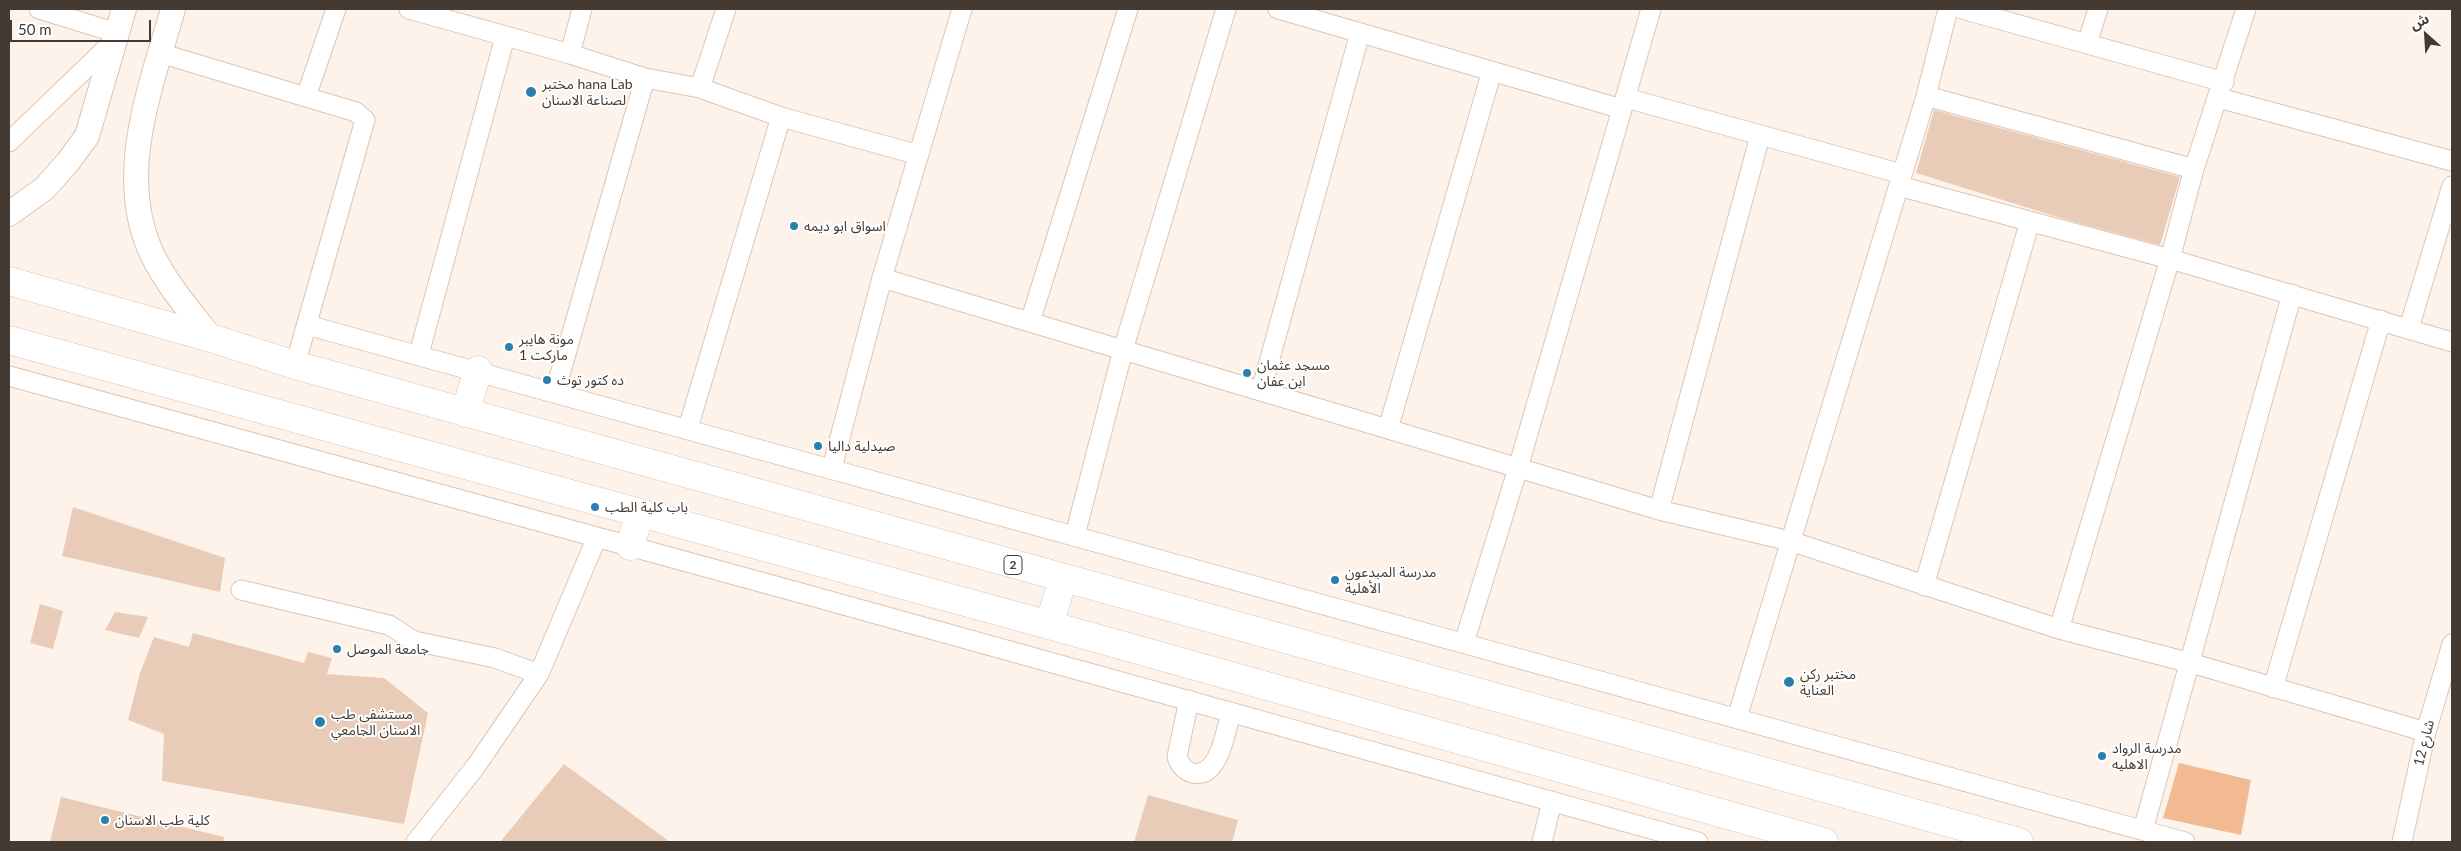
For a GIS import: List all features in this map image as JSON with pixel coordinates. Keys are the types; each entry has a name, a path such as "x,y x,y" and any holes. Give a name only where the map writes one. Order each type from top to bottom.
{"highway":[{"name":"2","path":"9,281 211,338 295,365 1063,579 2020,842"},
{"path":"9,340 1049,625 1824,842"},
{"path":"465,412 478,370"},
{"path":"630,546 640,514"},
{"path":"1049,625 1063,579"}],"main road":[{"path":"9,214 45,188 68,162 87,136 124,9"},
{"path":"173,9 138,139 136,184 142,224 152,253 167,282 211,338"}],"street":[{"path":"9,142 116,36 39,9"},
{"path":"306,97 336,9"},
{"path":"409,9 570,54 645,78 700,88 781,118 919,155"},
{"path":"570,54 582,9"},
{"path":"700,88 726,9"},
{"path":"832,468 882,278 961,9"},
{"path":"1030,322 1128,9"},
{"path":"1075,535 1123,350 1226,9"},
{"path":"1278,9 1492,71 1760,136 2030,221 2170,259 2452,342"},
{"path":"1464,643 1518,468 1651,9"},
{"path":"1737,718 1926,96 1948,9"},
{"path":"1962,9 2087,44 2221,90 2452,161"},
{"path":"2087,44 2098,9"},
{"path":"2059,630 2170,259 2194,169 2246,9"},
{"path":"1261,391 1360,32"},
{"path":"419,354 505,37"},
{"path":"160,53 356,112 365,120 295,365"},
{"path":"1388,429 1492,71"},
{"path":"554,392 645,78"},
{"path":"1926,96 2194,169"},
{"path":"688,428 781,118"},
{"path":"1659,510 1760,136"},
{"path":"2409,328 2452,186"},
{"path":"1924,586 2030,221"},
{"path":"882,278 1659,510 1790,541 2059,630 2191,663 2426,732"},
{"path":"2142,830 2191,663 2292,294"},
{"path":"2273,688 2382,320"},
{"path":"307,325 478,370 2186,842"},
{"path":"9,376 1189,700 1698,842"},
{"path":"416,842 476,766 539,674 597,537"},
{"path":"241,590 390,625 414,642 495,658 539,674"},
{"name":"شارع 12","path":"2402,842 2426,732 2452,644"},
{"path":"1189,700 1177,757 1180,765 1193,774 1202,774 1214,765 1231,712"},
{"path":"1542,842 1552,801"}],"shaded area":[{"path":"2179,763 2251,780 2241,835 2163,818"}],"building":[{"path":"1934,110 2180,177 2160,245 2064,219 1916,173"},
{"path":"73,507 225,558 220,592 62,556"},
{"path":"40,604 63,611 53,649 30,643"},
{"path":"115,612 148,617 139,638 105,630"},
{"path":"193,633 304,663 308,652 332,658 327,674 384,678 428,713 404,824 162,781 164,734 128,720 140,673 154,637 189,647"},
{"path":"564,764 670,842 500,842"},
{"path":"1148,795 1238,820 1232,842 1134,842"},
{"name":"كلية طب الاسنان","path":"61,797 224,837 223,842 50,842"}],"place":[{"name":"مختبر hana Lab لصناعة الاسنان","path":"531,92"},
{"name":"اسواق ابو ديمه","path":"794,226"},
{"name":"مونة هايبر ماركت 1","path":"509,347"},
{"name":"مسجد عثمان ابن عفان","path":"1247,373"},
{"name":"ده كتور توث","path":"547,380"},
{"name":"صيدلية داليا","path":"818,446"},
{"name":"باب كلية الطب","path":"595,507"},
{"name":"مدرسة المبدعون الأهلية","path":"1335,580"},
{"name":"جامعة الموصل","path":"337,649"},
{"name":"مختبر ركن العناية","path":"1789,682"},
{"name":"مستشفى طب الاسنان الجامعي","path":"320,722"},
{"name":"مدرسة الرواد الاهليه","path":"2102,756"},
{"name":"كلية طب الاسنان","path":"105,820"}]}
